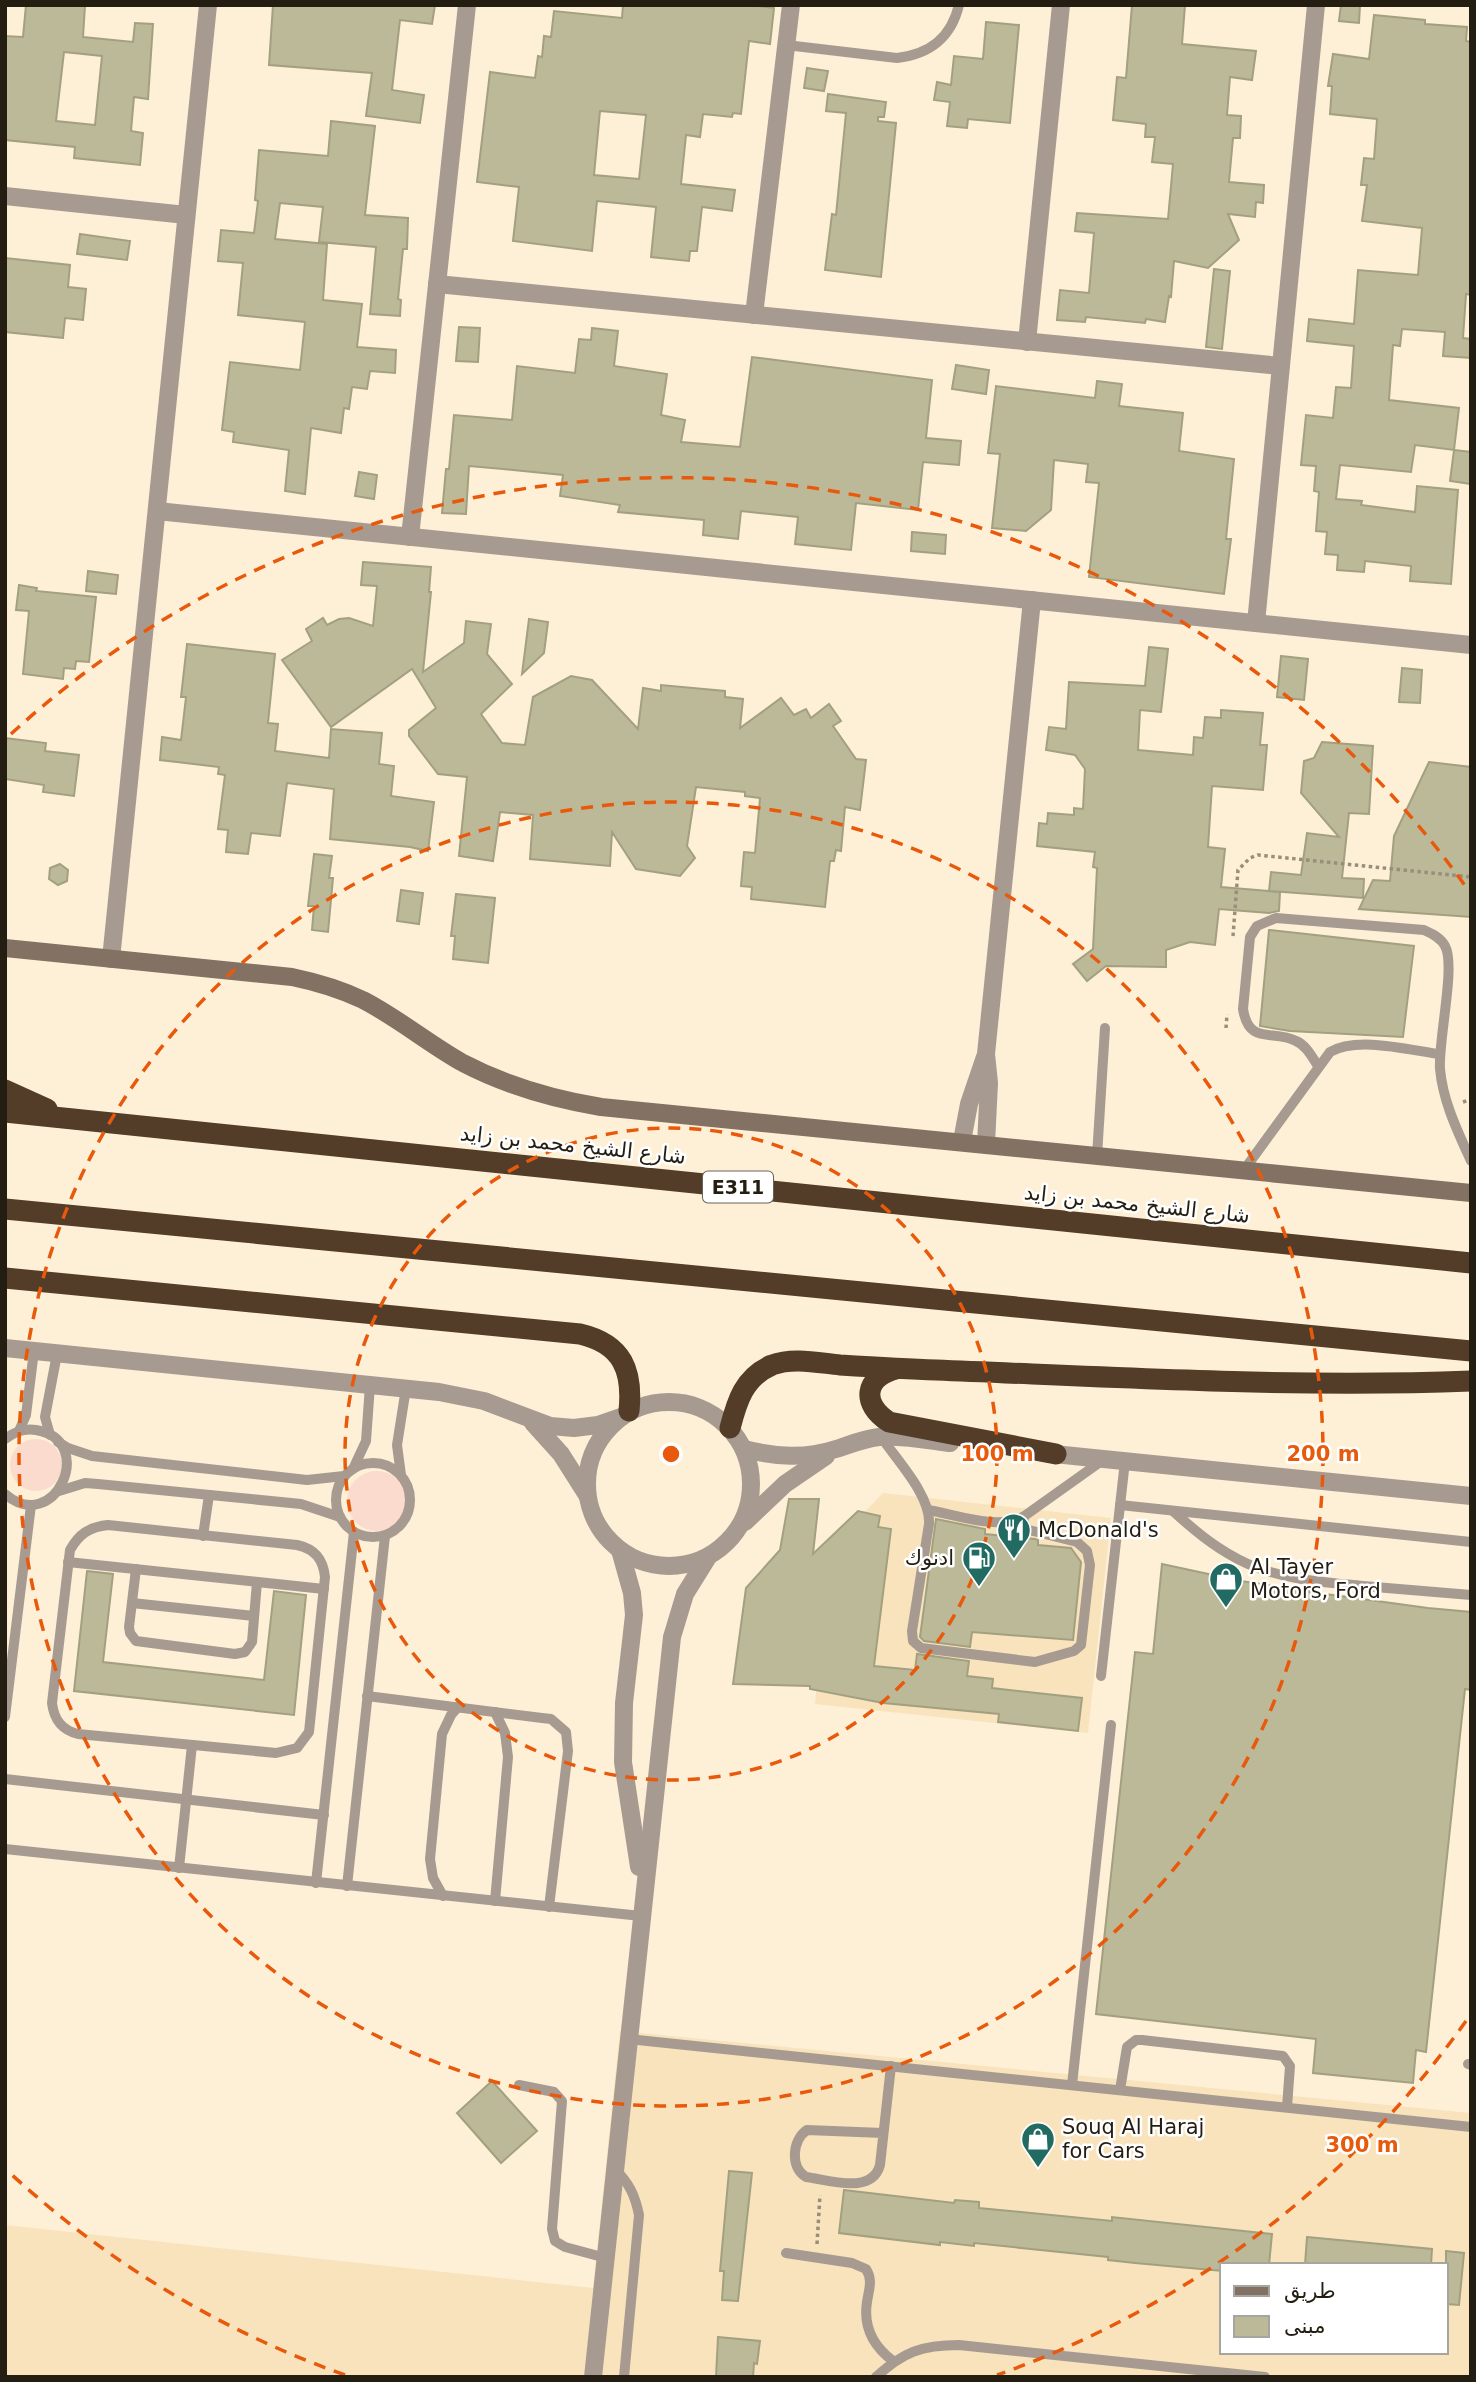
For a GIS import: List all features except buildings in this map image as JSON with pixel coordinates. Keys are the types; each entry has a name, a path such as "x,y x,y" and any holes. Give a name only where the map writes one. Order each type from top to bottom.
{"highway":[{"path":"5,1090 65,1117"},
{"name":"شارع الشيخ محمد بن زايد","path":"5,1111 1471,1263"},
{"path":"5,1209 1471,1351"},
{"path":"5,1278 587,1336 607,1344 625,1366 631,1393 625,1414"},
{"path":"730,1428 737,1399 746,1384 759,1372 774,1364 792,1362 896,1369 1223,1381 1471,1381"},
{"path":"896,1369 882,1373 872,1385 870,1400 876,1413 889,1422 1056,1454"}],"main road":[{"path":"5,948 292,977 329,986 365,1001 461,1062 488,1075 515,1086 601,1107 1471,1193"}],"street":[{"path":"111,959 208,5"},
{"path":"410,537 467,5"},
{"path":"754,315 791,5"},
{"path":"1027,342 1061,5"},
{"path":"1256,623 1316,5"},
{"path":"5,196 186,215"},
{"path":"437,284 1281,366"},
{"path":"157,511 1471,645"},
{"path":"986,1144 989,1083 986,1054 1032,600"},
{"path":"961,1141 973,1091 986,1054"},
{"path":"5,1349 439,1392 484,1401 550,1426 574,1428 598,1425 649,1403 671,1401 693,1405 713,1414 730,1428 744,1449 751,1468 752,1489 748,1510 739,1528"},
{"path":"625,1414 605,1432 593,1452 587,1474 588,1496 599,1526 620,1550 640,1561 663,1566 686,1565 708,1557 726,1545 739,1528 785,1485 838,1449"},
{"path":"527,1418 561,1454 588,1496"},
{"path":"744,1449 767,1455 815,1455 881,1437 1471,1496"},
{"path":"620,1550 632,1593 634,1615 622,1723 623,1762 636,1833 642,1916"},
{"path":"593,2377 672,1637 685,1594 708,1557"}],"lane":[{"path":"786,46 897,58 912,56 938,43 955,20 959,5"},
{"path":"1318,1066 1298,1042 1258,1034 1244,1017 1250,937 1257,926 1269,919 1424,930 1440,939 1449,954 1439,1054 1445,1097 1471,1161"},
{"path":"1097,1156 1105,1028"},
{"path":"1244,1171 1330,1052 1347,1044 1439,1054"},
{"path":"19,1431 26,1415 34,1351"},
{"path":"57,1354 45,1417 67,1461 68,1472 59,1491"},
{"path":"340,1517 336,1496 366,1441 370,1385"},
{"path":"5,1494 31,1505 42,1503 59,1491 85,1483 302,1504 340,1517 354,1532 364,1537 385,1536 394,1531 408,1515 410,1494 401,1475 397,1445 406,1388"},
{"path":"5,1439 19,1431 40,1431 68,1448 92,1456 307,1480 348,1473 362,1464 383,1464 401,1475"},
{"path":"881,1437 921,1494 928,1510 929,1524 912,1631 916,1645 926,1650 1042,1662 1064,1652 1074,1651 1081,1645 1089,1558 1083,1546 1077,1542 1028,1530 1023,1517"},
{"path":"928,1510 995,1522 1014,1521 1104,1459"},
{"path":"1101,1676 1125,1461"},
{"path":"204,1536 209,1495"},
{"path":"5,1717 31,1505"},
{"path":"1120,1505 1471,1542"},
{"path":"1173,1511 1195,1532 1221,1549 1248,1564 1277,1574 1307,1581 1471,1595"},
{"path":"107,1525 306,1547 314,1552 324,1568 324,1589 309,1732 304,1741 297,1748 276,1753 78,1734 62,1727 56,1720 52,1703 68,1562 76,1539 96,1526 107,1525"},
{"path":"316,1883 354,1532"},
{"path":"347,1886 385,1536"},
{"path":"68,1562 324,1589"},
{"path":"136,1569 130,1633 136,1641 221,1652 240,1653 249,1647 257,1582"},
{"path":"132,1603 254,1616"},
{"path":"368,1696 551,1720 566,1732 569,1741 550,1907"},
{"path":"443,1896 433,1878 430,1859 442,1734 458,1707"},
{"path":"495,1712 505,1733 508,1757 495,1901"},
{"path":"1072,2085 1111,1725"},
{"path":"179,1868 192,1745"},
{"path":"5,1779 324,1815"},
{"path":"5,1849 642,1916"},
{"path":"628,2039 1471,2127"},
{"path":"1120,2090 1127,2047 1136,2040 1142,2040 1283,2056 1290,2066 1287,2107"},
{"path":"883,2133 811,2129 803,2133 797,2144 795,2166 803,2176 862,2183 871,2180 879,2170 891,2066"},
{"path":"519,2085 554,2092 563,2106 552,2229 555,2241 565,2247 606,2258"},
{"path":"615,2169 628,2182 636,2198 639,2215 624,2377"},
{"path":"786,2253 857,2264 869,2273 866,2318 868,2331 874,2343 893,2361"},
{"path":"876,2377 893,2361 913,2351 936,2345 1172,2372 1265,2377"}],"path":[{"path":"1233,936 1238,870 1250,858 1258,855 1471,877"},
{"path":"1226,1028 1228,1002"},
{"path":"816,2257 822,2179"}],"shaded area":[{"path":"36,1439 46,1441 54,1447 60,1455 60,1475 54,1483 46,1489 36,1491 26,1489 18,1483 12,1475 10,1465 12,1455 18,1447 26,1441"},
{"path":"377,1471 398,1480 407,1501 398,1522 377,1531 356,1522 347,1501 356,1480"},
{"path":"883,1493 1111,1518 1088,1733 815,1704 830,1543"},
{"name":"Souq Al Haraj for Cars","path":"620,2031 1471,2113 1471,2377 5,2377 5,2225 593,2288"}],"place":[{"name":"McDonald's","path":"1014,1560"},
{"name":"ادنوك","path":"979,1588"},
{"name":"Al Tayer Motors, Ford","path":"1226,1609"},
{"name":"Souq Al Haraj for Cars","path":"1038,2169"}]}
